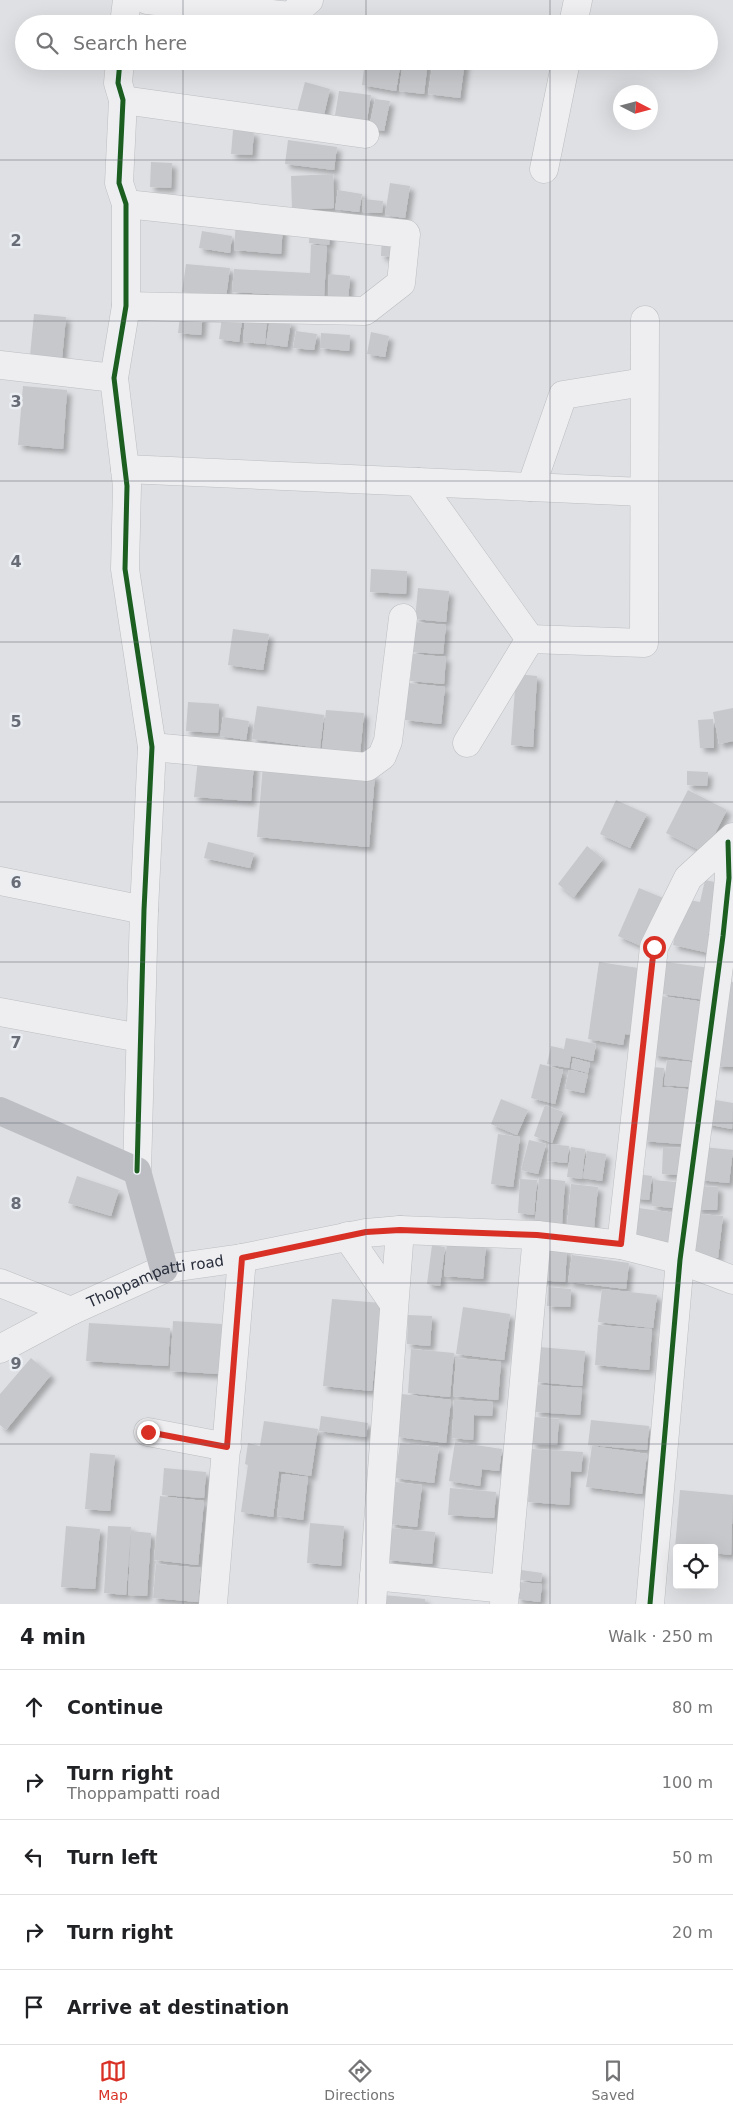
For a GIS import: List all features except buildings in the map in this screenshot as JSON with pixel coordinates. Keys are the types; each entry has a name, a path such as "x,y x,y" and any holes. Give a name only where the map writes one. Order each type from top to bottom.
{"street":[{"path":"125,15 127,0"},
{"path":"147,0 281,15"},
{"path":"291,15 309,0"},
{"path":"575,15 578,0"},
{"path":"119,70 118,83 123,100 119,183 126,204 126,306 114,378 127,486 125,569 152,747 144,910 137,1171 164,1269"},
{"path":"544,169 564,70"},
{"path":"123,100 365,134"},
{"path":"126,204 406,234 401,283 364,311 126,306"},
{"path":"530,639 644,643 644,320"},
{"path":"0,365 114,378"},
{"path":"531,487 563,395 644,382"},
{"path":"125,469 643,492"},
{"path":"418,482 530,639"},
{"path":"152,747 367,767 382,756 388,741 403,618"},
{"path":"467,743 530,639"},
{"path":"621,1244 654,947 688,878 731,839"},
{"path":"650,1604 680,1260 723,936 731,839"},
{"path":"0,881 144,910"},
{"path":"0,1012 140,1038"},
{"path":"0,1111 137,1171"},
{"path":"372,1604 400,1230"},
{"name":"Thoppampatti road","path":"0,1349 71,1311 164,1269 242,1258 346,1236 400,1230 537,1235 621,1244 680,1260 733,1280"},
{"path":"374,1576 505,1597 537,1235"},
{"path":"346,1236 394,1304"},
{"path":"213,1604 242,1258"},
{"path":"0,1283 71,1311"},
{"path":"148,1432 227,1447"}],"cycle path":[{"path":"119,70 118,83 123,100 119,183 126,204 126,306 114,378 127,486 125,569 152,747 144,910 137,1171"},
{"path":"650,1604 680,1260 723,936 729,878 728,842"}],"route":[{"path":"148,1432 227,1447 242,1258 366,1232 400,1230 537,1235 621,1244 654,947"}]}
